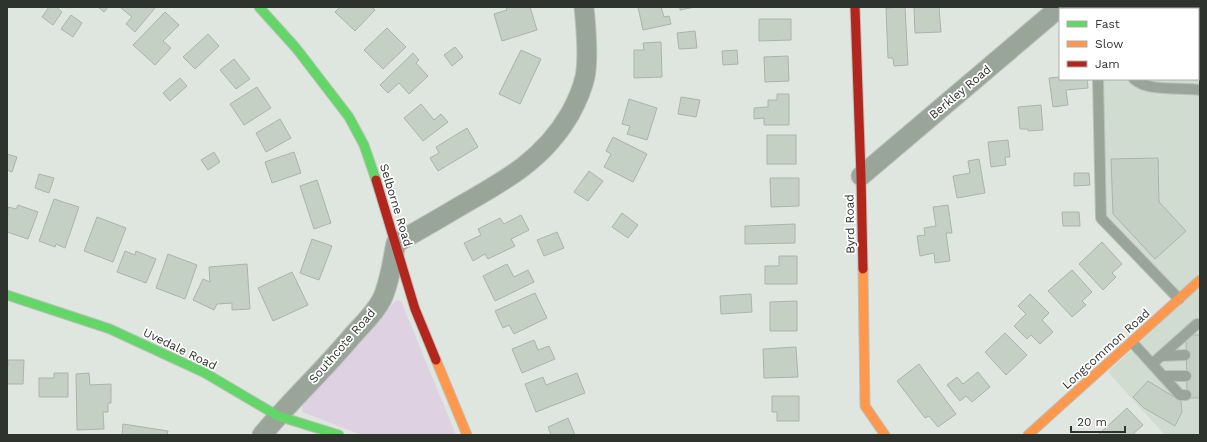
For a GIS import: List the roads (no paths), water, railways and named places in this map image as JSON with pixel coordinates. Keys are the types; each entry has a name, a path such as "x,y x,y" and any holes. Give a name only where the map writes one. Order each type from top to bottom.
{"street":[{"name":"Selborne Road","path":"258,7 296,48 332,94 349,117 364,145 377,181 415,309 467,435"},
{"path":"396,243 506,180 526,166 544,150 558,132 575,104 585,77 586,47 584,7"},
{"name":"Byrd Road","path":"855,7 861,176 865,406 885,435"},
{"name":"Berkley Road","path":"861,176 1060,7"},
{"name":"Southcote Road","path":"262,435 278,416 334,358 378,305 388,283 396,243"},
{"name":"Longcommon Road","path":"1028,435 1180,300 1200,280"},
{"name":"Uvedale Road","path":"7,295 110,329 205,373 278,416 339,435"}],"lane":[{"path":"1098,80 1101,218 1180,300"},
{"path":"1135,80 1138,83 1153,87 1200,90"},
{"path":"1152,364 1197,324 1200,324"},
{"path":"1132,342 1180,395 1186,394"},
{"path":"1162,356 1185,355"},
{"path":"1163,376 1186,376"}]}
